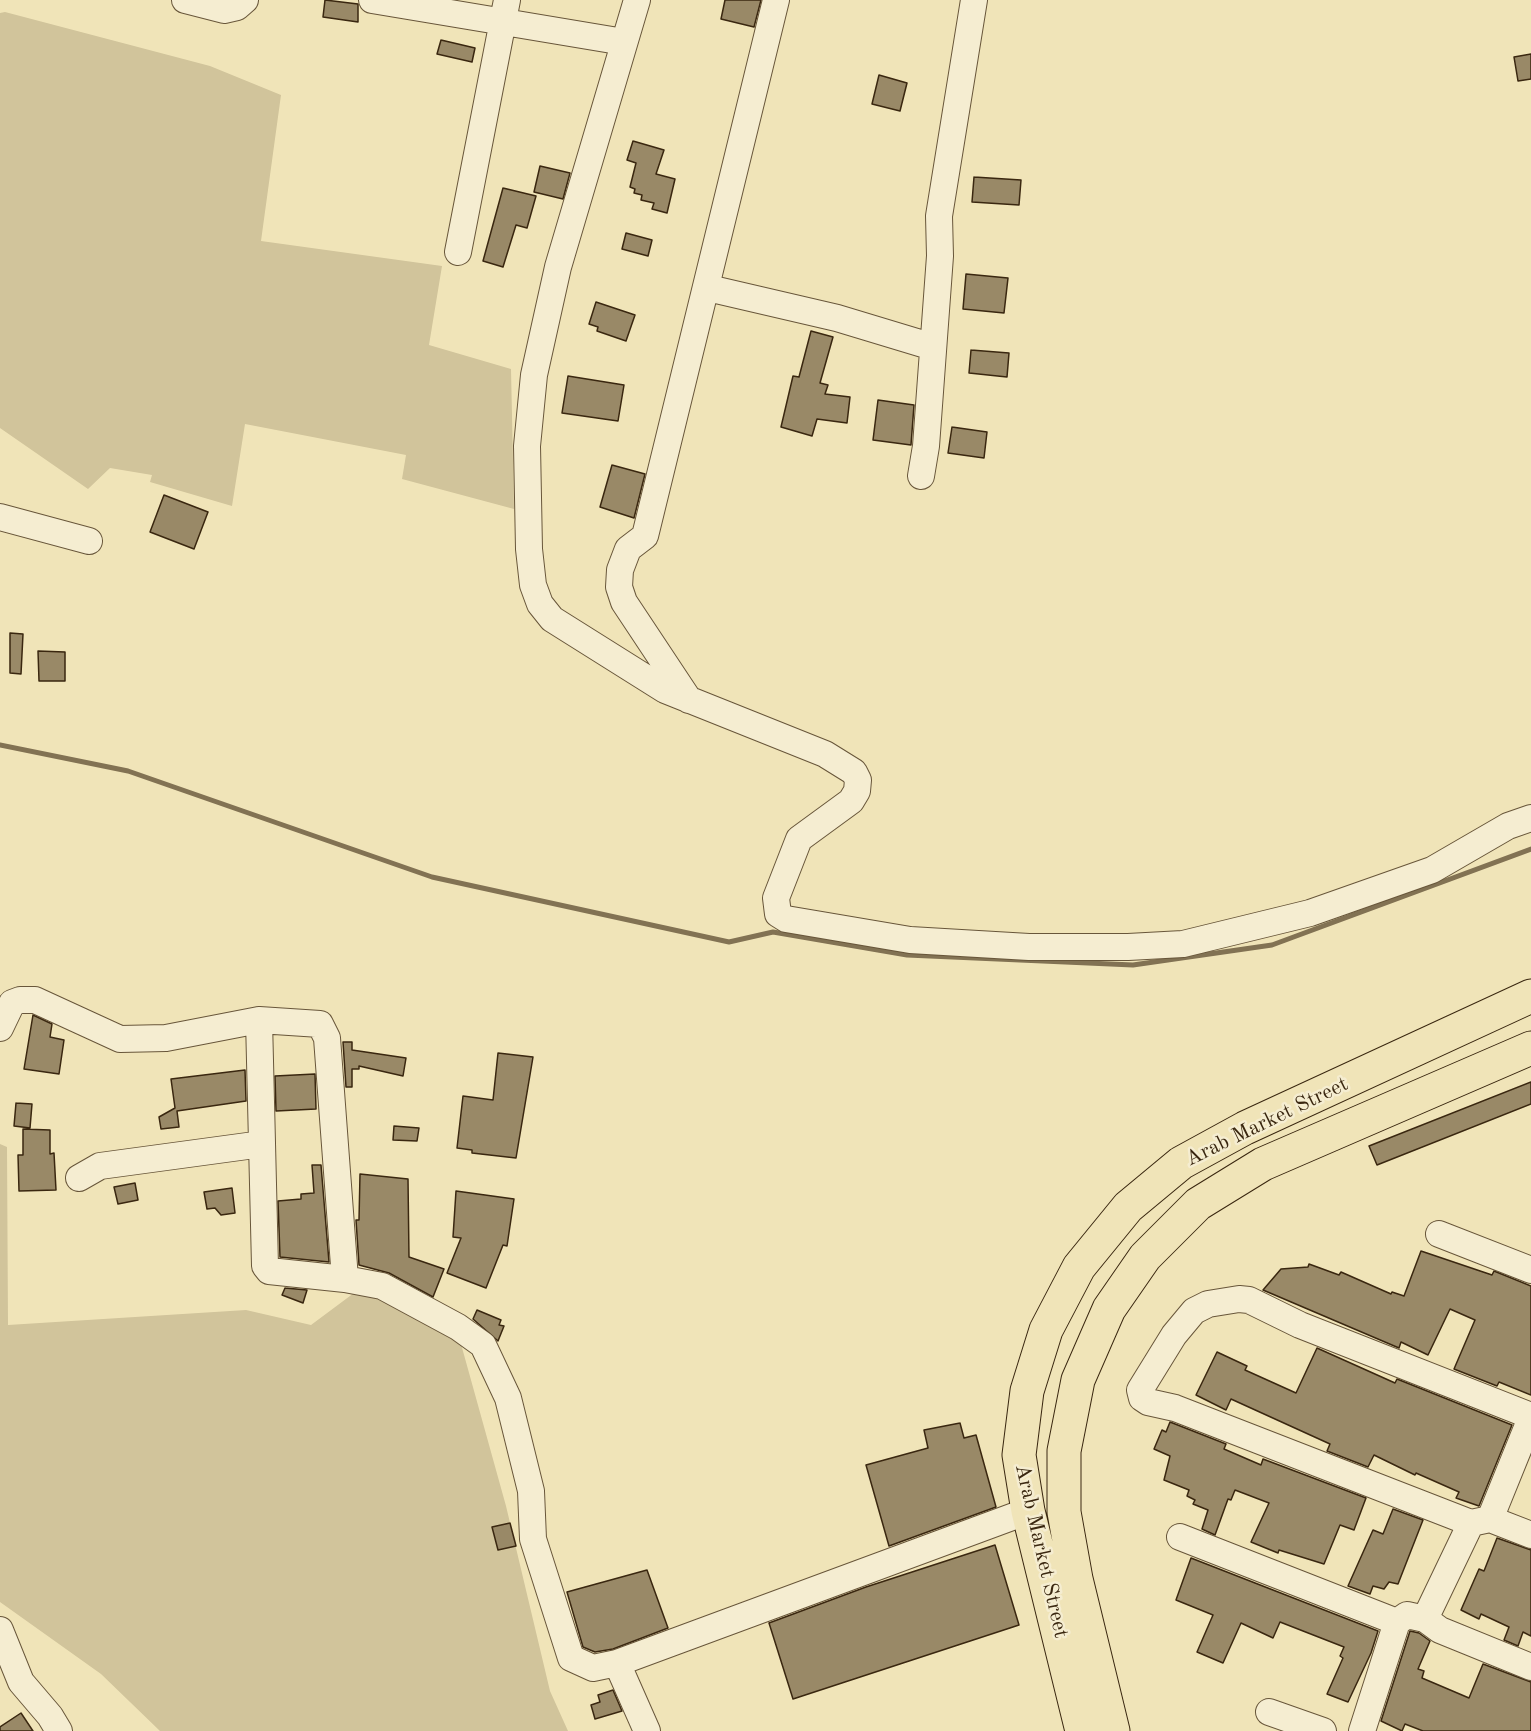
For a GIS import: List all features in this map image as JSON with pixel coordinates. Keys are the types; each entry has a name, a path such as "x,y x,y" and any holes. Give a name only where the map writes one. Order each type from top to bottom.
{"main road":[{"name":"Arab Market Street","path":"1082,1731 1028,1510 1019,1455 1027,1390 1046,1330 1079,1267 1128,1207 1181,1163 1245,1128 1531,996"},
{"path":"1113,1731 1076,1579 1064,1512 1064,1451 1078,1380 1109,1309 1145,1257 1198,1204 1263,1164 1531,1048"}],"street":[{"path":"185,0 224,10 237,7 245,0"},
{"path":"372,0 505,10 624,42"},
{"path":"637,0 558,267 534,375 527,446 529,549 533,585 540,604 552,619 665,690 825,754 854,772 858,780 857,791 851,801 799,839 776,898 778,914 786,919 910,940 1029,947 1128,947 1183,944 1310,913 1432,870 1508,826 1531,818"},
{"path":"689,700 624,602 619,587 620,570 628,549 645,536 708,288 776,0"},
{"path":"921,476 940,256 939,216 974,0"},
{"path":"458,252 505,10"},
{"path":"708,288 837,318 933,347"},
{"path":"0,517 89,541"},
{"path":"0,1028 12,1003 20,1000 35,1000 120,1039 144,1041 259,1020 320,1024 327,1038 345,1279"},
{"path":"259,1020 265,1266 269,1271 345,1279 382,1286 458,1327 483,1345 508,1398 531,1491 533,1539 571,1658 593,1668 617,1663 1028,1510"},
{"path":"79,1178 100,1166 164,1155 262,1144"},
{"path":"1439,1234 1531,1270"},
{"path":"1425,1619 1480,1521 1531,1417 1300,1324 1249,1300 1239,1299 1208,1304 1194,1311 1174,1335 1140,1390 1142,1398 1148,1402 1175,1408 1480,1521 1531,1535"},
{"path":"1180,1537 1397,1622"},
{"path":"1362,1731 1397,1622 1407,1615 1425,1619 1440,1630 1531,1668"},
{"path":"0,1630 21,1682 50,1716 59,1731"},
{"path":"617,1663 647,1731"},
{"path":"1269,1712 1323,1731"}],"shaded area":[{"path":"5,12 210,66 281,95 261,241 442,266 429,345 511,369 514,509 402,479 406,455 245,424 232,506 150,482 152,475 110,468 88,489 0,428 0,13"},
{"path":"0,1144 7,1147 8,1325 246,1310 311,1325 358,1290 382,1294 461,1344 506,1506 550,1691 568,1731 160,1731 101,1674 0,1602"}],"building":[{"path":"325,0 358,4 358,22 323,17"},
{"path":"725,0 761,0 754,27 721,19"},
{"path":"441,40 475,48 472,62 437,54"},
{"path":"1531,54 1531,79 1518,81 1514,57"},
{"path":"879,75 907,83 900,111 872,104"},
{"path":"633,141 664,150 656,174 675,179 667,213 652,209 654,203 641,200 642,195 634,193 635,189 630,187 636,163 627,160"},
{"path":"540,166 570,173 563,199 534,192"},
{"path":"974,177 1021,180 1019,205 972,202"},
{"path":"503,188 536,196 527,228 516,225 503,267 483,261"},
{"path":"626,233 652,240 648,256 622,249"},
{"path":"966,274 1008,278 1004,313 963,309"},
{"path":"596,302 635,315 626,341 597,331 598,327 589,324"},
{"path":"811,331 833,337 820,383 828,385 825,394 850,397 847,423 817,419 812,436 781,427 793,376 799,377"},
{"path":"971,350 1009,353 1007,377 969,373"},
{"path":"568,376 624,385 618,421 562,413"},
{"path":"878,400 914,405 911,445 873,440"},
{"path":"952,427 987,432 984,458 948,453"},
{"path":"612,465 645,474 634,518 600,507"},
{"path":"164,495 208,512 194,549 150,532"},
{"path":"10,633 23,634 21,674 10,673"},
{"path":"38,651 65,652 65,681 39,681"},
{"path":"33,1015 52,1024 50,1037 64,1040 59,1074 24,1069"},
{"path":"343,1042 352,1042 352,1050 406,1058 403,1076 359,1066 359,1069 352,1069 352,1087 346,1087"},
{"path":"498,1053 533,1057 516,1158 472,1153 472,1150 457,1148 463,1096 493,1100"},
{"path":"245,1070 246,1101 177,1111 179,1127 161,1129 159,1117 175,1108 171,1079"},
{"path":"315,1074 316,1109 276,1111 275,1076"},
{"path":"1531,1082 1531,1104 1377,1165 1369,1146"},
{"path":"16,1103 32,1104 30,1128 14,1126"},
{"path":"394,1126 419,1128 417,1141 393,1140"},
{"path":"23,1129 50,1130 50,1154 54,1153 56,1190 19,1191 18,1155 23,1155"},
{"path":"312,1165 321,1165 329,1262 280,1257 278,1201 301,1199 301,1194 314,1193"},
{"path":"360,1174 408,1179 409,1257 444,1269 433,1297 389,1273 359,1265 356,1220 359,1220"},
{"path":"135,1183 138,1200 118,1204 114,1187"},
{"path":"232,1188 235,1213 221,1215 215,1208 207,1209 204,1192"},
{"path":"456,1191 514,1199 507,1246 503,1245 486,1288 447,1273 461,1238 453,1237"},
{"path":"1421,1251 1492,1275 1494,1271 1531,1286 1531,1395 1499,1382 1497,1386 1454,1369 1475,1320 1450,1309 1428,1355 1401,1342 1399,1348 1263,1290 1281,1269 1308,1267 1309,1264 1339,1275 1341,1272 1391,1294 1392,1292 1404,1296"},
{"path":"285,1288 307,1290 303,1303 282,1295"},
{"path":"477,1310 501,1320 499,1325 504,1326 498,1341 473,1319"},
{"path":"1317,1348 1395,1383 1397,1379 1512,1425 1479,1506 1456,1498 1459,1492 1416,1473 1415,1475 1374,1455 1368,1467 1327,1451 1330,1444 1231,1399 1226,1410 1196,1395 1217,1352 1247,1366 1245,1370 1296,1393"},
{"path":"1170,1422 1226,1444 1224,1449 1261,1465 1263,1459 1366,1498 1354,1530 1340,1525 1324,1564 1279,1550 1278,1553 1251,1542 1269,1503 1235,1490 1231,1500 1228,1499 1215,1535 1202,1529 1208,1510 1193,1504 1195,1500 1187,1496 1189,1490 1164,1480 1170,1456 1154,1449 1162,1430 1166,1432"},
{"path":"960,1423 964,1438 976,1435 996,1507 889,1546 866,1465 928,1448 924,1430"},
{"path":"1393,1509 1423,1520 1398,1584 1389,1582 1384,1589 1373,1586 1370,1594 1348,1586 1373,1530 1383,1534"},
{"path":"510,1523 516,1546 498,1550 492,1527"},
{"path":"1497,1538 1531,1550 1531,1636 1523,1632 1518,1646 1504,1640 1509,1627 1481,1614 1479,1619 1461,1610 1479,1569 1484,1571"},
{"path":"995,1545 1019,1625 793,1699 769,1623 866,1587"},
{"path":"1191,1558 1378,1631 1371,1653 1348,1702 1327,1694 1343,1658 1340,1656 1344,1647 1280,1622 1273,1638 1241,1623 1223,1663 1197,1652 1213,1615 1176,1600"},
{"path":"647,1570 668,1628 613,1649 595,1652 583,1647 567,1592"},
{"path":"1410,1631 1419,1633 1430,1641 1418,1669 1424,1671 1422,1678 1469,1698 1483,1664 1531,1682 1531,1731 1423,1731 1405,1724 1402,1731 1381,1721"},
{"path":"613,1690 622,1711 595,1719 591,1705 600,1702 598,1695"},
{"path":"21,1713 33,1731 0,1731 0,1727"}],"waterway":[{"path":"0,745 128,771 432,877 729,942 773,932 907,955 1133,965 1272,945 1531,849"}]}
